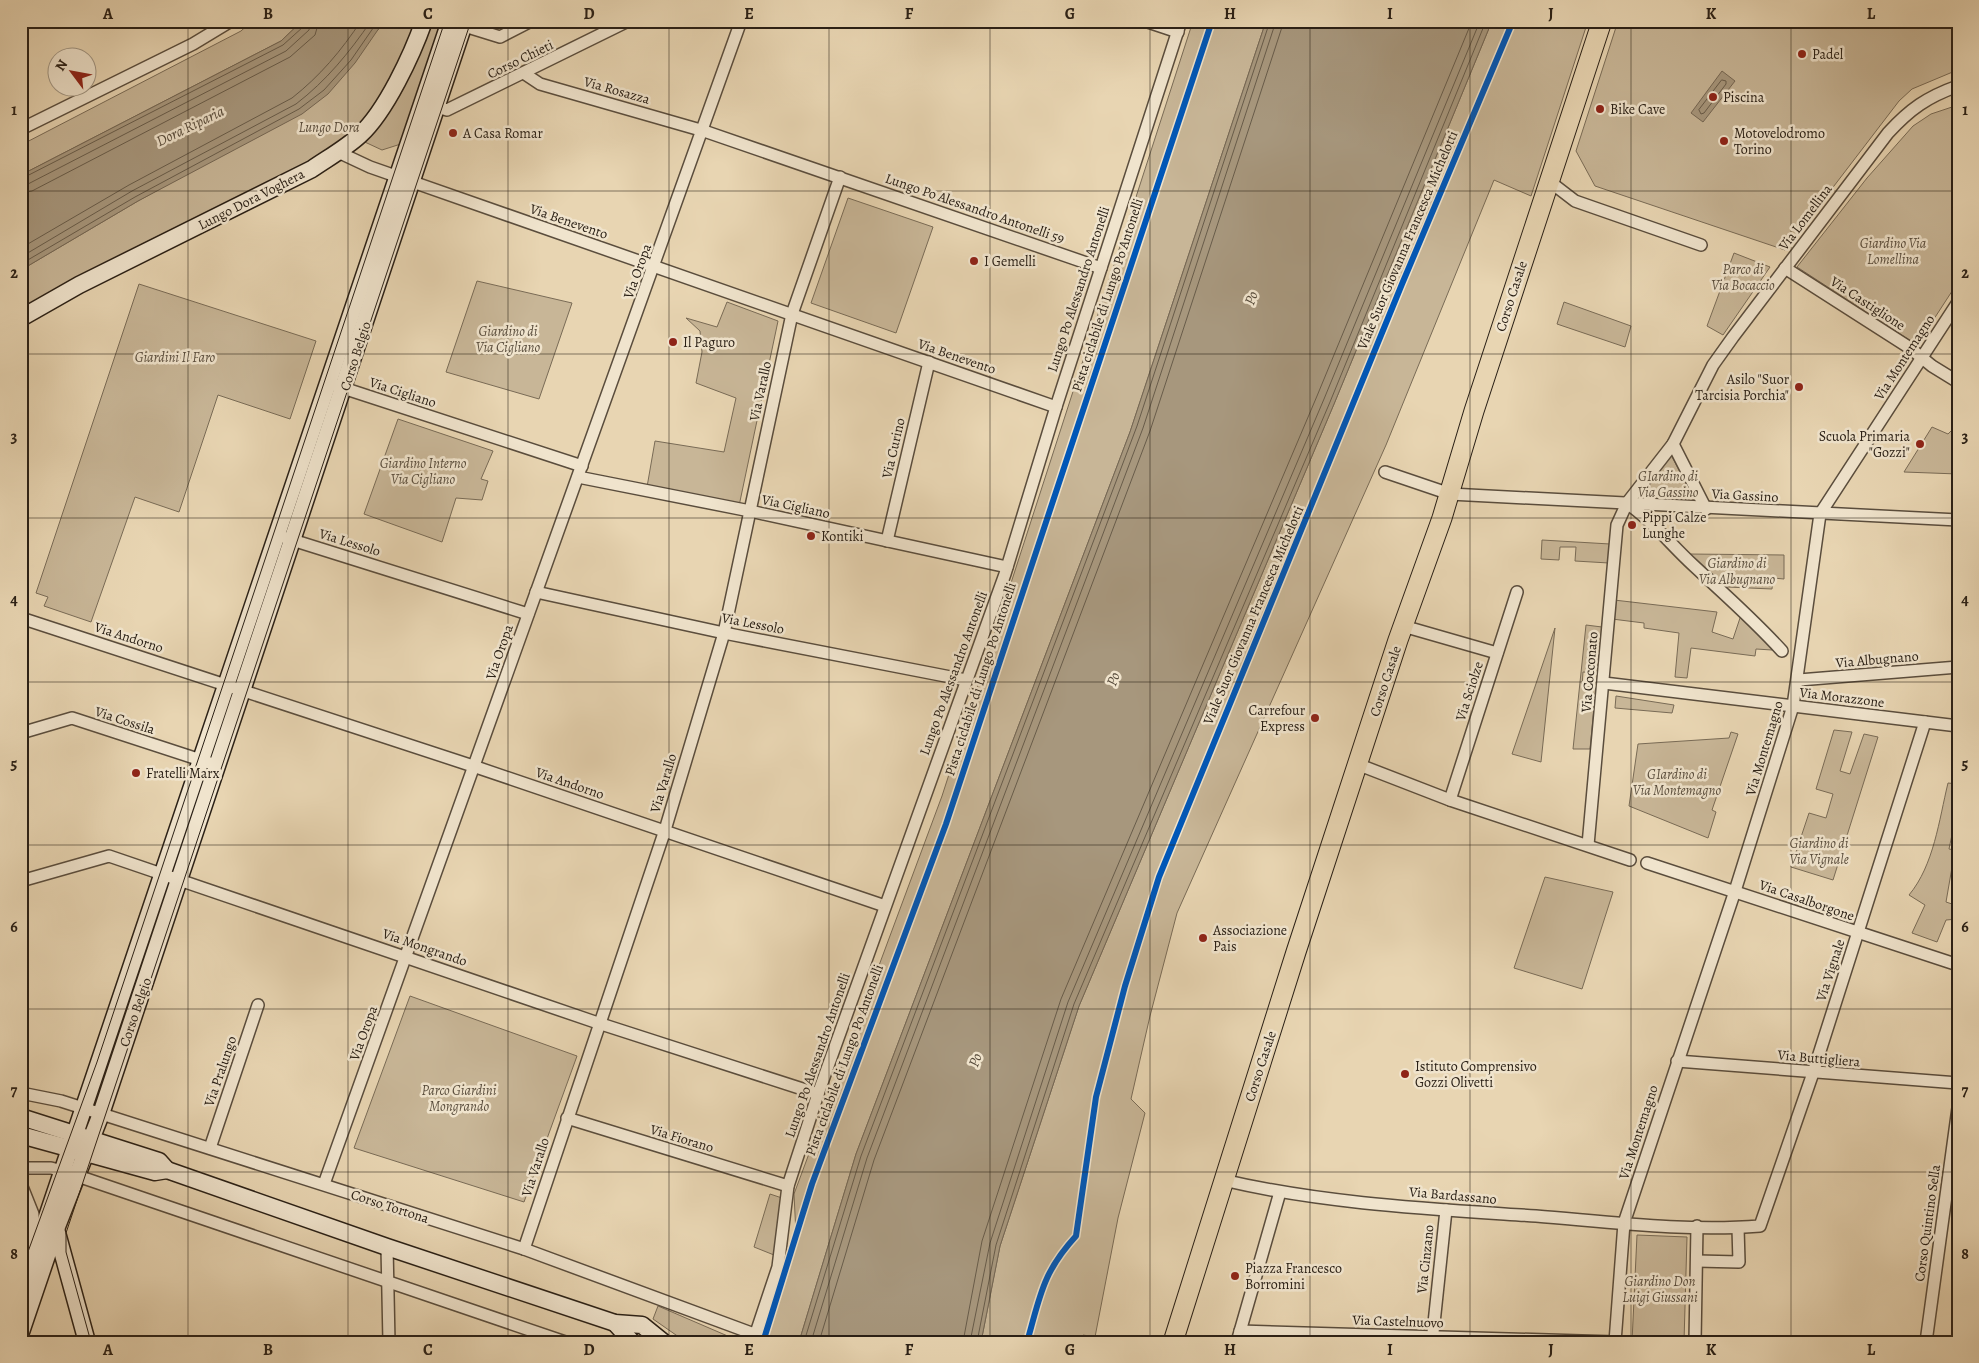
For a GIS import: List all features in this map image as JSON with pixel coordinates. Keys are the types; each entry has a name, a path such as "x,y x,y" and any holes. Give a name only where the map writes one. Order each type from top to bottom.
{"main road":[{"name":"Lungo Dora Voghera","path":"21,318 79,285 312,169 338,152 360,135 376,117 407,62 424,21"},
{"name":"Corso Casale","path":"1173,1342 1357,764 1450,494 1474,411 1602,21"},
{"name":"Corso Belgio","path":"21,1332 56,1229 70,1174 82,1143 101,1114 345,388 413,182 430,105 457,22"},
{"name":"Corso Belgio","path":"82,1143 85,1108 328,383 398,176 430,105"},
{"path":"21,1117 155,1172 167,1170 387,1247 615,1323 642,1325 663,1342"},
{"path":"21,1135 82,1143"},
{"name":"Corso Belgio","path":"21,1294 46,1216 70,1174"},
{"path":"56,1229 87,1342"},
{"path":"615,1323 632,1342"}],"street":[{"path":"21,129 193,44 231,21"},
{"name":"Corso Chieti","path":"457,22 500,37 531,21"},
{"name":"Corso Chieti","path":"430,105 447,110 525,74 628,21"},
{"name":"Via Oropa","path":"324,1184 476,767 528,614 704,131 741,21"},
{"path":"1145,21 1179,27"},
{"name":"Lungo Po Alessandro Antonelli","path":"754,1338 778,1267 788,1186 818,1094 1007,567 1056,407 1179,27"},
{"name":"Via Rosazza","path":"525,74 540,84 704,131"},
{"name":"Via Lomellina","path":"1627,503 1673,444 1713,365 1888,133 1909,111 1936,94 1958,86"},
{"path":"704,131 840,176 792,314"},
{"name":"Via Benevento","path":"338,152 370,167 1056,407"},
{"name":"Lungo Po Alessandro Antonelli 59","path":"840,176 1101,268"},
{"path":"1549,181 1575,201 1700,245"},
{"name":"Via Castiglione","path":"1785,268 1958,382"},
{"name":"Via Montemagno","path":"1615,1342 1624,1223 1735,892 1793,706 1799,680 1820,514 1958,302"},
{"name":"Via Varallo","path":"524,1249 598,1024 665,830 724,633 792,314"},
{"name":"Via Curino","path":"887,541 928,362"},
{"name":"Via Cigliano","path":"328,383 580,472 1007,567"},
{"path":"1673,444 1706,509"},
{"name":"Via Gassino","path":"1385,472 1450,494 1706,509 1958,520"},
{"path":"1627,503 1648,518 1692,564 1733,600 1782,651"},
{"name":"Via Cocconato","path":"1588,845 1617,525 1627,503"},
{"name":"Via Lessolo","path":"278,535 528,614"},
{"name":"Via Lessolo","path":"536,592 724,633 966,680"},
{"name":"Via Sciolze","path":"1450,800 1517,592"},
{"name":"Via Andorno","path":"21,618 227,685"},
{"path":"1403,626 1497,653"},
{"name":"Via Albugnano","path":"1799,680 1958,667"},
{"name":"Via Morazzone","path":"1604,683 1958,726"},
{"path":"227,685 243,691"},
{"name":"Via Andorno","path":"243,691 665,830 885,906"},
{"name":"Via Cossila","path":"21,733 72,718 219,766"},
{"name":"Via Vignale","path":"1738,1228 1760,1226 1813,1073 1925,722"},
{"path":"1357,764 1450,800 1630,860"},
{"name":"Via Mongrando","path":"21,881 109,856 406,956 598,1024 818,1094"},
{"name":"Via Casalborgone","path":"1647,863 1958,965"},
{"name":"Via Pralungo","path":"210,1148 258,1005"},
{"name":"Via Buttigliera","path":"1677,1061 1958,1083"},
{"name":"Corso Tortona","path":"21,1093 41,1095 85,1108 524,1249 754,1338"},
{"name":"Corso Quintino Sella","path":"1926,1342 1958,1108"},
{"name":"Via Fiorano","path":"567,1118 788,1186"},
{"path":"21,1168 51,1168 70,1174 565,1342"},
{"path":"1223,1180 1280,1192 1238,1336"},
{"path":"21,1184 33,1214 34,1255"},
{"name":"Via Bardassano","path":"1280,1192 1446,1210 1624,1223 1697,1226"},
{"name":"Via Cinzano","path":"1432,1340 1446,1210"},
{"path":"1695,1342 1697,1226 1738,1228 1739,1262 1697,1261"},
{"path":"387,1247 388,1342"},
{"name":"Via Castelnuovo","path":"1238,1336 1615,1342"},
{"path":"741,1342 754,1338"}],"green space":[{"path":"252,21 302,21 281,41 21,175 21,145 241,31"},
{"name":"Lungo Dora","path":"384,21 424,21 420,33 430,29 433,21 445,21 404,143 382,150 354,137 345,147 21,312 21,270 138,201 245,142 379,29"},
{"path":"1193,21 1266,21 1130,432 856,1154 799,1342 762,1342 796,1234 794,1194 942,796"},
{"path":"1492,21 1588,21 1531,196 1494,180 1386,445 1177,913 1131,1099 1145,1113 1118,1218 1095,1337 1083,1335 1082,1342 981,1342 1000,1246 1079,1006 1334,404"},
{"name":"Motovelodromo Torino","path":"1618,21 1958,21 1958,66 1955,71 1912,89 1899,101 1785,250 1595,186 1576,151"},
{"name":"Giardino Via Lomellina","path":"1958,105 1958,282 1917,345 1797,267 1867,178 1913,126 1931,114"},
{"path":"848,198 933,227 896,333 811,303"},
{"name":"Parco di Via Bocaccio","path":"1734,253 1770,267 1723,335 1707,326"},
{"name":"Giardino di Via Cigliano","path":"477,281 572,303 539,399 446,372"},
{"name":"Giardini Il Faro","path":"139,284 316,341 290,419 218,395 179,512 135,497 91,622 44,606 48,597 36,593"},
{"path":"727,302 778,321 739,506 647,487 655,441 724,452 736,398 696,383 702,352 700,331 686,318 717,327"},
{"path":"1564,302 1631,326 1625,347 1557,324"},
{"name":"Giardino Interno Via Cigliano","path":"398,419 493,451 481,479 488,481 482,500 456,498 442,542 364,514"},
{"path":"1958,424 1958,474 1904,472 1932,427 1948,434"},
{"name":"GIardino di Via Gassino","path":"1671,455 1696,502 1637,499"},
{"path":"1542,540 1610,544 1609,563 1575,561 1576,547 1560,547 1559,560 1541,559"},
{"name":"Giardino di Via Albugnano","path":"1689,554 1784,555 1784,579 1773,578 1772,589 1727,587"},
{"path":"1614,600 1717,612 1712,632 1733,639 1741,615 1773,646 1772,650 1756,649 1755,656 1691,648 1687,678 1675,677 1679,633 1644,628 1644,623 1612,619"},
{"path":"1586,625 1602,627 1598,673 1583,672 1582,686 1596,687 1590,749 1573,749"},
{"path":"1555,628 1541,762 1512,754"},
{"path":"1616,696 1674,705 1672,713 1615,708"},
{"name":"Giardino di Via Vignale","path":"1834,730 1852,732 1840,771 1850,774 1864,734 1878,737 1833,880 1791,867 1809,813 1826,818 1833,794 1816,789"},
{"name":"GIardino di Via Montemagno","path":"1731,732 1738,734 1712,810 1716,812 1708,838 1629,806 1638,744 1729,738"},
{"path":"1948,783 1958,784 1958,806 1949,849 1955,850 1946,902 1958,906 1958,919 1946,920 1937,942 1912,933 1925,905 1909,895 1924,870 1935,842"},
{"path":"1545,877 1613,892 1582,989 1514,968"},
{"name":"Parco Giardini Mongrando","path":"410,996 577,1056 524,1202 354,1148"},
{"path":"770,1194 782,1198 774,1255 754,1247"},
{"name":"Giardino Don Luigi Giussani","path":"1637,1235 1687,1237 1684,1342 1632,1342"},
{"path":"658,1306 730,1337 727,1342 686,1342 653,1319"}],"water":[{"name":"Dora Riparia","path":"302,21 384,21 355,63 328,94 302,114 138,201 21,270 21,175 281,41"},
{"name":"Po","path":"1266,21 1492,21 1334,404 1079,1006 1000,1246 981,1342 799,1342 856,1154 1130,432"},
{"name":"Piscina","path":"1722,71 1735,81 1703,122 1691,113"}],"tram line":[{"path":"21,1271 97,1062 445,21"},
{"path":"91,1342 66,1252 66,1233 471,21"}],"cycle path":[{"name":"Pista ciclabile di Lungo Po Antonelli","path":"763,1342 812,1184 946,824 1212,21"},
{"name":"Viale Suor Giovanna Francesca Michelotti","path":"1027,1342 1039,1298 1049,1274 1076,1236 1096,1097 1125,986 1159,877 1402,284 1513,21"}],"place":[{"name":"Padel","path":"1802,54"},
{"name":"Piscina","path":"1713,97"},
{"name":"Bike Cave","path":"1600,109"},
{"name":"A Casa Romar","path":"453,133"},
{"name":"Motovelodromo Torino","path":"1724,141"},
{"name":"I Gemelli","path":"974,261"},
{"name":"Il Paguro","path":"673,342"},
{"name":"Asilo \"Suor Tarcisia Porchia\"","path":"1799,387"},
{"name":"Scuola Primaria \"Gozzi\"","path":"1920,444"},
{"name":"Pippi Calze Lunghe","path":"1632,525"},
{"name":"Kontiki","path":"811,536"},
{"name":"Carrefour Express","path":"1315,718"},
{"name":"Fratelli Marx","path":"136,773"},
{"name":"Associazione Pais","path":"1203,938"},
{"name":"Istituto Comprensivo Gozzi Olivetti","path":"1405,1074"},
{"name":"Piazza Francesco Borromini","path":"1235,1276"}]}
